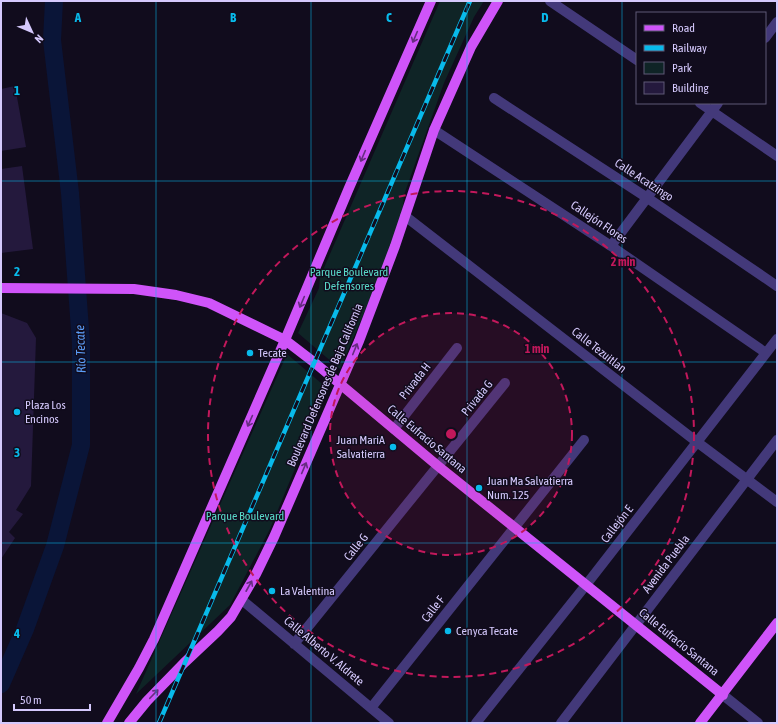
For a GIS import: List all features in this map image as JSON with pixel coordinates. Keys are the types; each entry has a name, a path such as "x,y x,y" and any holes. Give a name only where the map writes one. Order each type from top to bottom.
{"main road":[{"path":"107,723 154,639 286,340 349,188 431,1"},
{"name":"Boulevard Defensores de Baja California","path":"129,723 184,663 231,617 242,600 274,537 341,384 405,216 434,130 471,47 498,1"},
{"name":"Calle Eufracio Santana","path":"1,288 134,289 176,295 209,303 286,340 341,384 438,466 723,694"},
{"path":"700,723 777,623"}],"street":[{"path":"550,1 636,59"},
{"path":"766,37 777,22"},
{"name":"Calle Acatzingo","path":"494,98 646,197 777,286"},
{"path":"704,104 715,107 777,156"},
{"path":"611,246 646,197 715,107"},
{"name":"Callejón Flores","path":"434,130 611,246 766,353"},
{"name":"Calle Tezuitlan","path":"405,216 777,502"},
{"name":"Callejón E","path":"476,723 777,339"},
{"name":"Privada H","path":"394,429 457,348"},
{"name":"Privada G","path":"438,466 505,383"},
{"name":"Calle F","path":"372,708 584,440"},
{"name":"Avenida Puebla","path":"562,723 777,440"},
{"name":"Calle G","path":"294,644 438,466"},
{"name":"Calle Alberto V. Aldrete","path":"242,600 389,723"},
{"name":"Calle Eufracio Santana","path":"723,694 758,723"}],"green space":[{"name":"Parque Boulevard Defensores","path":"440,1 484,1 474,17 444,83 404,195 401,228 340,369 298,333 319,288 320,277"},
{"name":"Parque Boulevard","path":"287,354 328,389 270,529 230,605 136,694"}],"building":[{"path":"15,86 26,147 1,151 1,89"},
{"path":"22,166 33,249 1,253 1,169"},
{"name":"Plaza Los Encinos","path":"1,313 27,323 36,338 31,486 16,510 23,514 9,532 15,538 1,559"}],"waterway":[{"name":"Río Tecate","path":"1,684 25,629 55,546 81,445 81,343 70,193 52,40 54,1"}],"railway":[{"path":"159,723 470,1"}],"place":[{"name":"Tecate","path":"250,353"},
{"name":"Plaza Los Encinos","path":"17,412"},
{"name":"Juan MariA Salvatierra","path":"393,447"},
{"name":"Juan Ma Salvatierra Num. 125","path":"479,488"},
{"name":"La Valentina","path":"272,591"},
{"name":"Cenyca Tecate","path":"448,631"}]}
